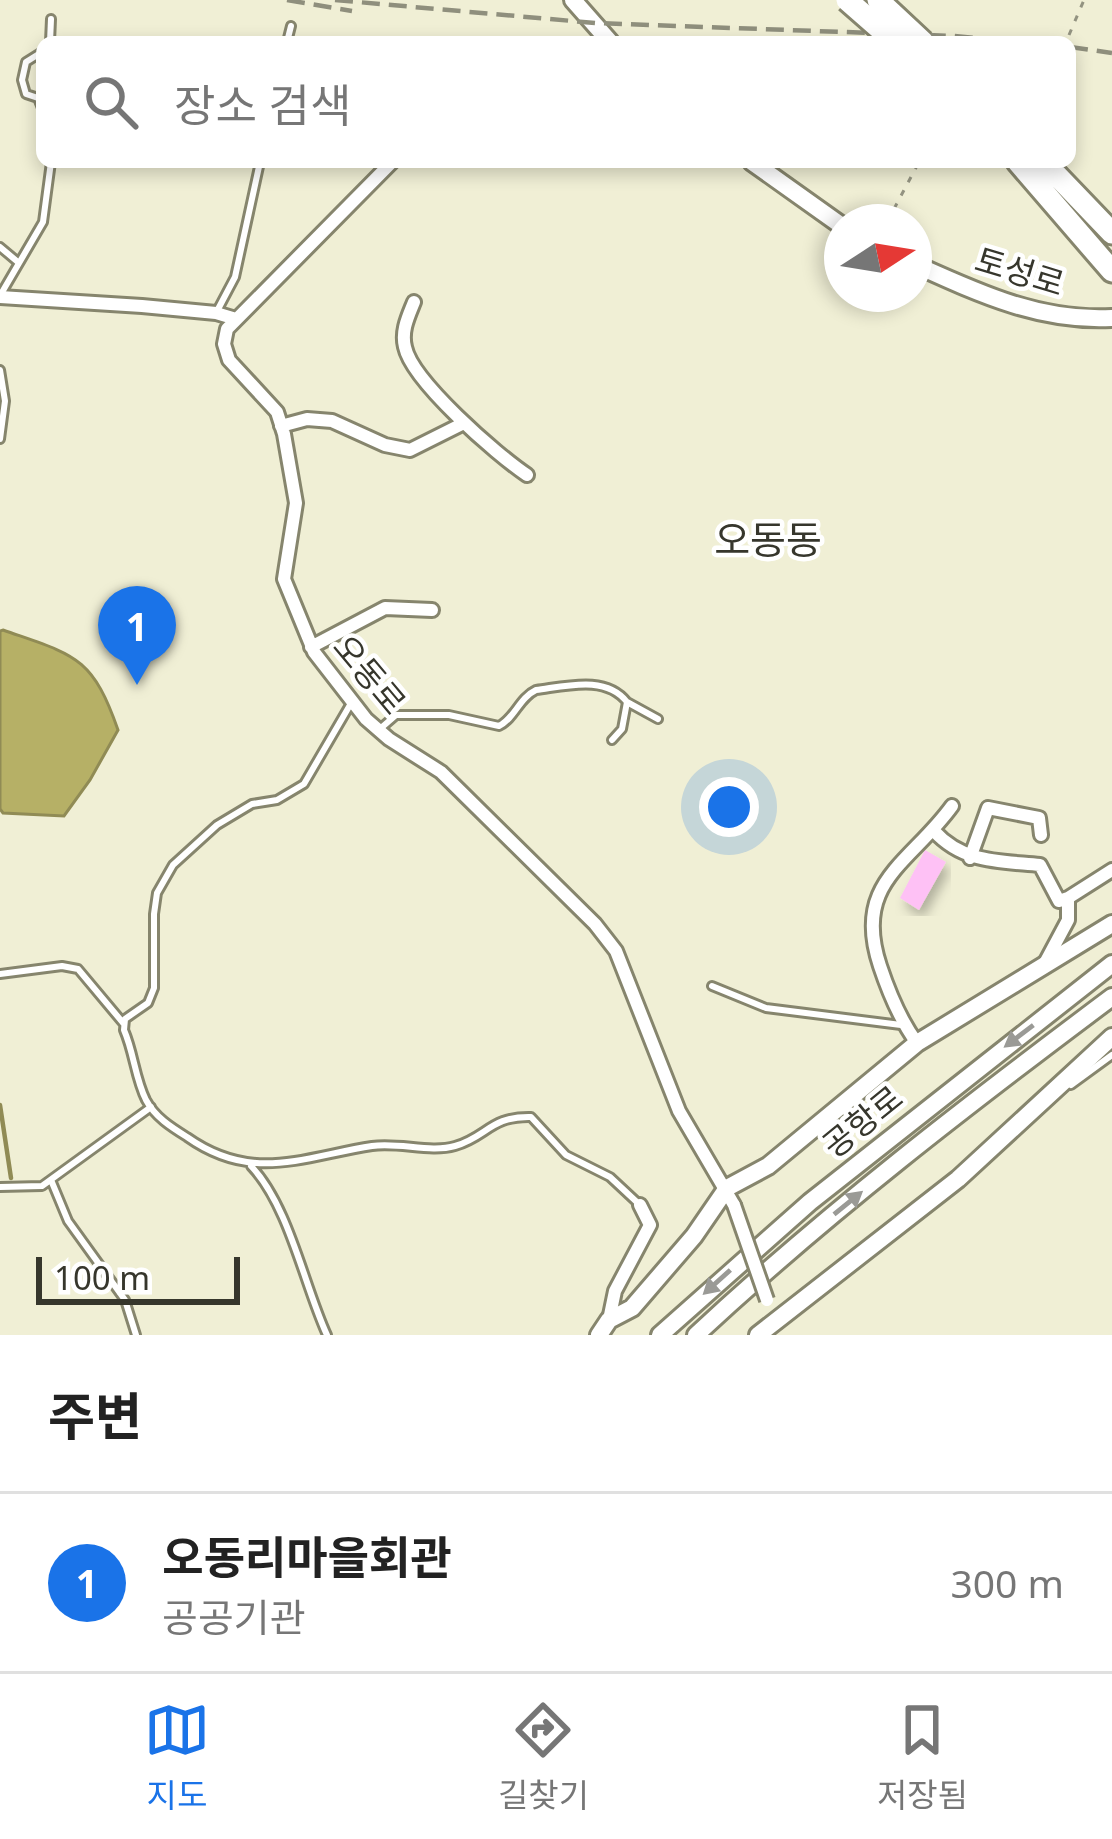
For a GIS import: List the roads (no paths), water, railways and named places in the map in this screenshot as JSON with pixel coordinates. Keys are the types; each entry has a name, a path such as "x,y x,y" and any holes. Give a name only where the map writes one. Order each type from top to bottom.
{"highway":[{"path":"848,0 888,36"},
{"path":"878,0 917,36"},
{"path":"1023,168 1112,271"},
{"path":"1024,168 1112,259"},
{"path":"1050,168 1112,230"}],"main road":[{"path":"572,0 605,36"},
{"path":"760,168 824,213"},
{"name":"토성로","path":"932,271 1023,309 1076,318 1112,318"},
{"path":"604,1327 632,1308 730,1197 917,1043 1112,924"},
{"name":"공항로","path":"660,1335 826,1189 1112,964"},
{"name":"공항로","path":"696,1335 882,1174 1112,997"},
{"path":"767,1331 958,1179 1112,1037"}],"street":[{"path":"0,297 216,313 236,319 386,168"},
{"path":"414,302 404,326 408,358 462,424 527,475"},
{"name":"오동로","path":"236,319 227,329 224,344 230,360 277,412 281,426 296,503 284,579 311,647 379,730 441,772 596,924 616,951 679,1111 730,1197 767,1300 767,1331"},
{"path":"281,426 307,419 332,421 385,445 410,450 462,424"},
{"path":"311,647 385,608 432,610"},
{"path":"917,1043 904,1026 873,946 871,917 892,874 952,806"},
{"path":"970,858 988,808 1039,818 1041,835"},
{"path":"934,831 970,858 1040,865 1059,901 1112,871"},
{"path":"1045,963 1068,920 1068,898"},
{"path":"604,1327 615,1291 650,1225 640,1205"}],"lane":[{"path":"50,36 51,19"},
{"path":"288,36 291,26"},
{"path":"36,56 26,62 22,80 26,94 36,97"},
{"path":"0,297 43,222 50,168"},
{"path":"216,313 235,278 259,168"},
{"path":"0,247 19,263"},
{"path":"0,370 5,401 0,439"},
{"path":"379,730 396,715 448,715 499,726 508,722 527,695 552,688 611,686 627,702 658,719"},
{"path":"124,1024 152,997 157,893 173,865 217,825 252,804 277,800 304,784 352,702"},
{"path":"611,740 622,729 627,702"},
{"path":"0,974 78,969 124,1024 140,1083 159,1118 233,1162 305,1161 387,1144 454,1146 494,1122 531,1117 566,1155 610,1177 640,1205"},
{"path":"712,986 766,1008 904,1026"},
{"path":"1042,1103 1112,1055"},
{"path":"0,1187 42,1186 151,1107"},
{"path":"248,1163 301,1258 327,1335"},
{"path":"52,1180 68,1221 125,1300 136,1335"}],"waterway":[{"path":"0,1105 11,1178"}],"railway":[{"path":"287,0 352,11"},
{"path":"335,0 595,23 954,36"},
{"path":"1076,48 1112,53"}],"place":[{"name":"오동리마을회관","path":"137,685"}],"district":[{"name":"오동동","path":"768,538"}]}
